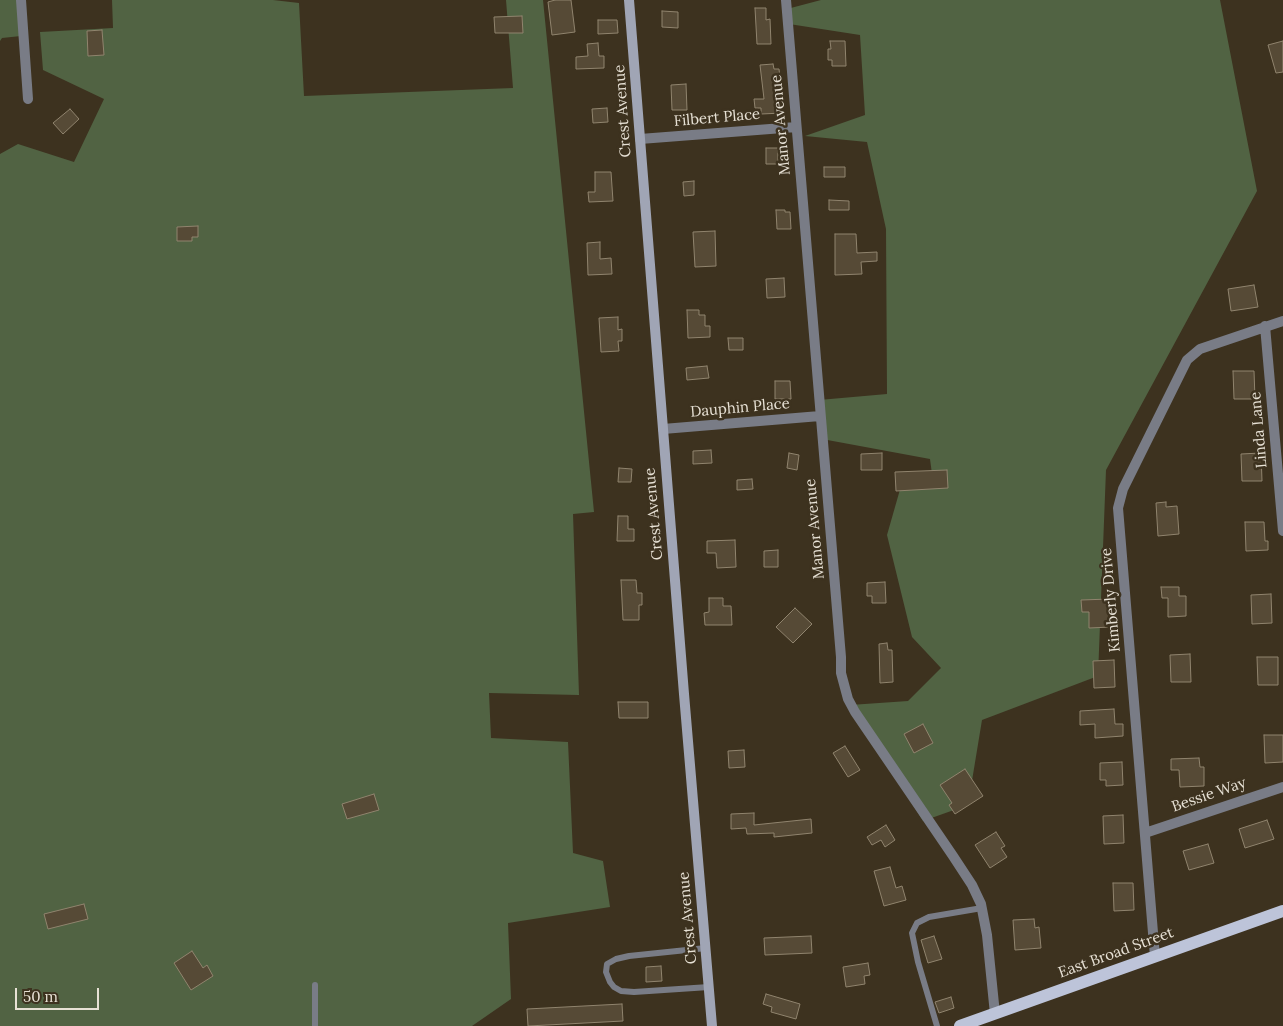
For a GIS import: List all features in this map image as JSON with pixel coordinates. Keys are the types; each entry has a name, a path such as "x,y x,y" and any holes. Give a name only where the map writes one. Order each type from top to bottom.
{"main road":[{"name":"East Broad Street","path":"960,1026 1283,911"}],"street":[{"path":"21,0 28,99"},
{"name":"Crest Avenue","path":"629,0 662,429 712,1026"},
{"name":"Manor Avenue","path":"786,0 841,674 848,699 972,885 982,908 987,935 995,1014"},
{"name":"Filbert Place","path":"640,139 796,127"},
{"name":"Kimberly Drive","path":"1155,957 1118,508 1123,489 1187,360 1200,349 1283,321"},
{"name":"Linda Lane","path":"1266,326 1283,531"},
{"name":"Dauphin Place","path":"662,429 820,416"},
{"name":"Bessie Way","path":"1145,833 1283,786"}],"lane":[{"path":"937,1026 918,962 912,933 917,923 929,918 982,908"},
{"path":"706,948 616,959 607,964 606,972 610,982 621,991 709,988"},
{"path":"315,985 315,1026"}],"green space":[{"path":"0,0 19,0 21,36 2,38 0,41"},
{"path":"112,0 273,0 299,3 304,96 513,88 506,0 543,0 594,512 573,514 579,695 489,693 491,738 568,742 573,853 603,861 610,907 508,923 511,999 472,1026 0,1026 0,154 18,144 74,162 104,99 43,70 40,32 113,28"},
{"path":"821,0 1220,0 1257,191 1106,470 1098,676 982,720 968,805 923,821 850,705 908,701 941,668 912,637 887,535 903,479 932,474 930,459 822,439 819,400 887,394 886,229 867,142 805,136 865,115 860,35 789,24 787,9"}],"building":[{"path":"571,0 575,32 552,35 548,2"},
{"path":"755,8 766,8 766,20 770,19 771,44 757,44"},
{"path":"662,11 678,12 678,28 662,27"},
{"path":"522,16 523,33 495,33 494,17"},
{"path":"598,20 617,20 618,33 598,34"},
{"path":"102,30 104,55 88,56 87,31"},
{"path":"830,41 845,41 846,66 832,66 832,60 828,60 828,49 831,49"},
{"path":"1283,41 1283,72 1276,73 1268,45"},
{"path":"598,43 599,56 604,56 604,68 576,69 576,57 588,56 587,44"},
{"path":"773,64 774,69 779,69 780,78 775,79 777,99 783,98 783,113 761,114 761,108 755,108 754,99 764,99 760,65"},
{"path":"686,84 687,110 672,110 671,85"},
{"path":"607,108 608,122 593,123 592,109"},
{"path":"70,109 79,119 63,134 53,123"},
{"path":"766,148 778,148 778,164 766,164"},
{"path":"824,167 845,167 845,177 824,177"},
{"path":"595,172 611,172 613,201 589,202 588,192 595,192"},
{"path":"694,181 694,195 684,196 683,182"},
{"path":"829,200 849,201 849,210 829,210"},
{"path":"776,210 790,212 791,229 777,229"},
{"path":"198,226 198,237 192,237 192,241 177,241 177,227"},
{"path":"715,231 716,266 695,267 693,232"},
{"path":"835,234 856,234 857,253 877,252 877,261 861,262 862,274 835,275"},
{"path":"600,242 600,259 611,258 612,274 588,275 587,243"},
{"path":"784,278 785,297 767,298 766,279"},
{"path":"1254,285 1258,307 1231,311 1228,289"},
{"path":"687,310 699,310 699,315 705,315 705,326 710,326 710,337 688,338"},
{"path":"618,317 618,330 622,329 622,341 618,341 619,351 601,352 599,318"},
{"path":"728,338 743,338 743,350 729,350"},
{"path":"707,366 709,378 687,380 686,368"},
{"path":"1233,371 1254,371 1255,399 1234,399"},
{"path":"775,381 790,381 791,399 775,399"},
{"path":"711,450 712,463 693,464 693,451"},
{"path":"789,453 799,455 797,470 787,468"},
{"path":"882,453 882,470 861,470 861,454"},
{"path":"1261,453 1262,481 1242,481 1241,454"},
{"path":"619,468 632,469 631,482 618,482"},
{"path":"947,470 948,488 896,491 895,472"},
{"path":"752,479 753,489 737,490 737,480"},
{"path":"1166,502 1166,507 1177,506 1179,534 1158,536 1156,503"},
{"path":"618,516 628,516 628,529 634,529 634,541 617,541"},
{"path":"1245,522 1264,522 1265,541 1268,541 1268,550 1246,551"},
{"path":"735,540 736,567 717,568 716,553 707,553 707,541"},
{"path":"778,550 778,567 764,567 764,551"},
{"path":"621,580 636,580 637,593 642,593 642,605 639,605 639,620 623,620"},
{"path":"885,582 886,603 872,603 872,596 867,596 867,583"},
{"path":"1161,587 1179,587 1179,596 1186,596 1186,616 1168,617 1168,598 1162,598"},
{"path":"1271,594 1272,623 1252,624 1251,595"},
{"path":"709,598 723,598 723,606 731,606 732,625 705,625 704,613 709,612"},
{"path":"1110,599 1111,627 1089,628 1089,612 1082,612 1081,600"},
{"path":"795,608 812,624 793,643 776,627"},
{"path":"887,643 888,650 892,650 893,682 880,683 879,644"},
{"path":"1190,654 1191,682 1171,682 1170,655"},
{"path":"1257,657 1278,657 1278,685 1258,685"},
{"path":"1114,660 1115,687 1094,688 1093,661"},
{"path":"618,702 648,702 648,718 619,718"},
{"path":"1114,709 1115,724 1123,724 1123,736 1095,738 1095,724 1080,725 1080,711"},
{"path":"923,724 933,743 914,753 904,734"},
{"path":"1264,735 1283,735 1283,762 1265,763"},
{"path":"845,746 860,770 848,777 833,753"},
{"path":"744,750 745,767 729,768 728,751"},
{"path":"1199,758 1200,767 1204,767 1204,786 1180,787 1179,770 1171,770 1171,759"},
{"path":"1122,762 1123,785 1106,786 1106,780 1100,780 1100,763"},
{"path":"965,769 983,796 955,814 949,805 952,803 940,785"},
{"path":"374,794 379,810 347,819 342,804"},
{"path":"754,813 754,825 811,819 812,833 774,837 774,833 747,834 746,828 731,829 731,814"},
{"path":"1123,815 1124,843 1104,844 1103,816"},
{"path":"1267,820 1274,839 1245,848 1239,829"},
{"path":"886,825 895,840 885,847 881,840 872,845 867,837"},
{"path":"996,832 1005,846 1001,848 1007,857 990,868 975,845"},
{"path":"1208,844 1214,863 1189,870 1183,851"},
{"path":"890,867 896,888 902,886 906,900 884,906 874,871"},
{"path":"1113,883 1133,883 1134,910 1114,911"},
{"path":"84,904 88,919 48,929 44,914"},
{"path":"1034,919 1035,928 1039,927 1041,948 1015,950 1013,920"},
{"path":"811,936 812,953 765,955 764,938"},
{"path":"934,936 942,959 928,963 921,940"},
{"path":"192,951 203,968 207,965 213,976 191,990 174,963"},
{"path":"868,963 870,975 864,976 865,984 846,987 843,967"},
{"path":"661,966 662,981 646,982 646,967"},
{"path":"766,994 800,1004 796,1019 771,1012 772,1007 763,1004"},
{"path":"951,997 954,1008 939,1013 935,1002"},
{"path":"622,1004 623,1021 528,1026 527,1009"}]}
